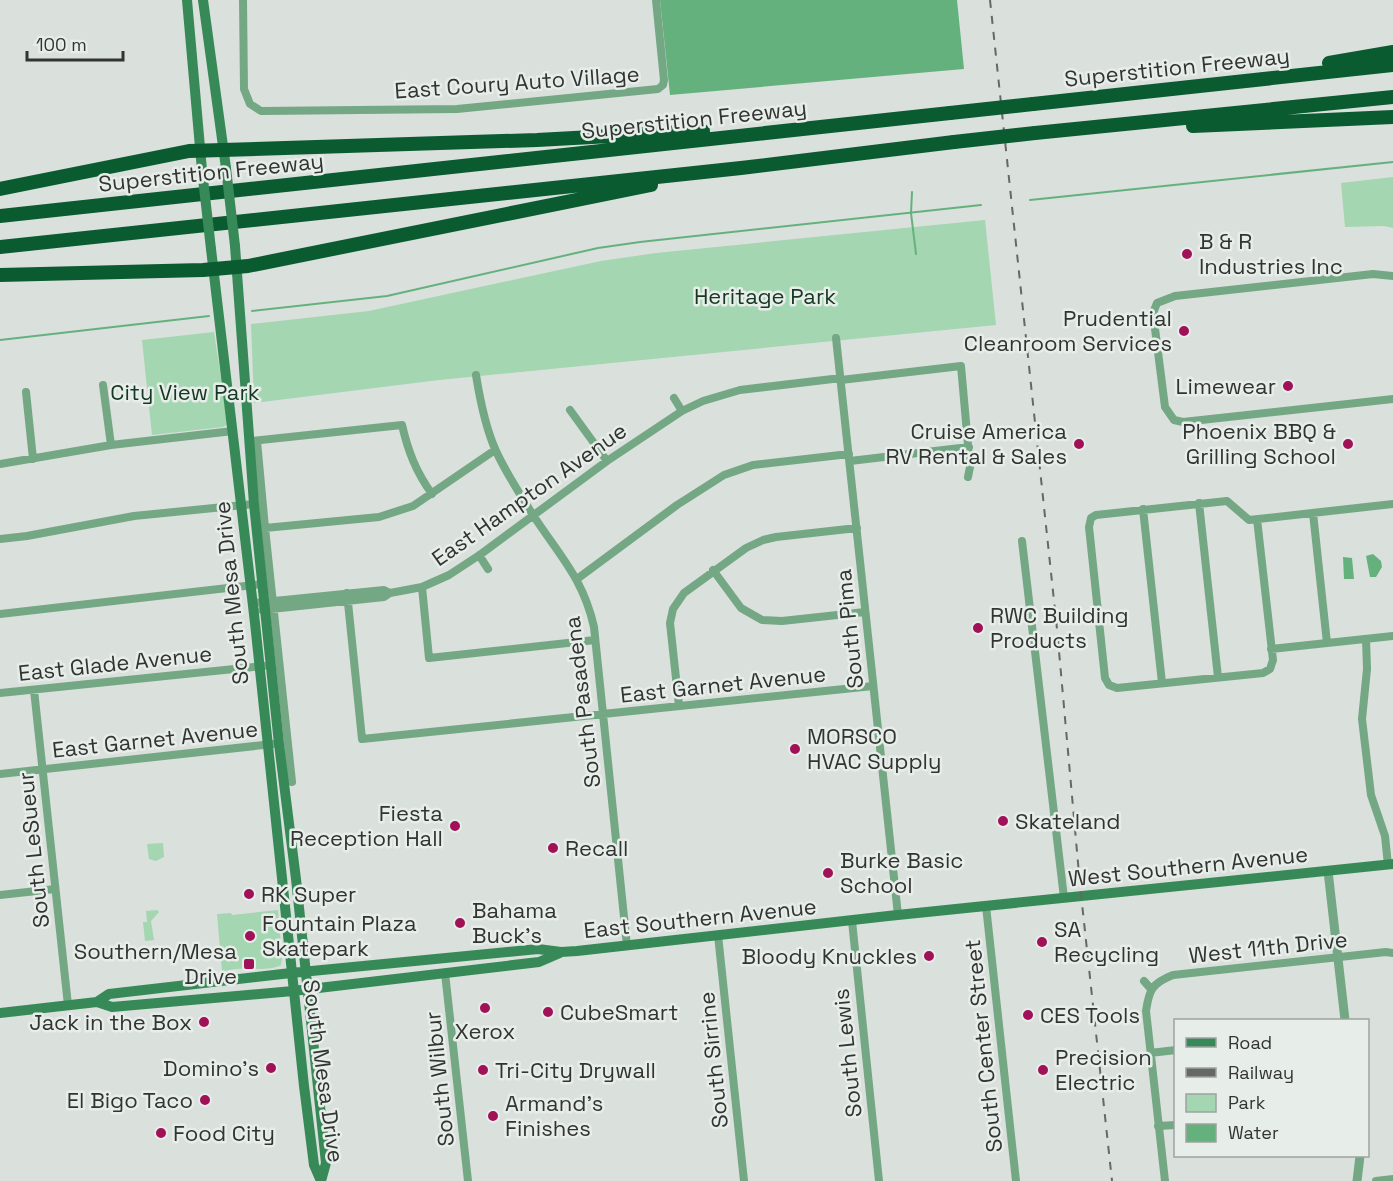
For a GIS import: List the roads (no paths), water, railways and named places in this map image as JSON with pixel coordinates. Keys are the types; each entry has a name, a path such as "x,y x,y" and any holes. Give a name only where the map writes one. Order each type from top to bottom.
{"highway":[{"path":"1214,83 1393,52"},
{"name":"Superstition Freeway","path":"0,216 1393,65"},
{"path":"0,247 741,168 1035,133 1393,97"},
{"path":"1035,133 1393,117"},
{"path":"0,189 189,151 537,140 867,122"},
{"path":"0,275 237,267 741,168"}],"main road":[{"name":"South Mesa Drive","path":"187,0 199,151 212,269 242,505 256,584 263,606 265,666 291,973 314,1165 320,1181"},
{"name":"South Mesa Drive","path":"203,0 226,168 254,441 256,584"},
{"name":"South Mesa Drive","path":"273,744 308,989 326,1163 320,1181"},
{"name":"West Southern Avenue","path":"986,906 1390,865"},
{"name":"East Southern Avenue","path":"96,1002 110,994 291,973 538,949 561,952 627,946 986,906"},
{"path":"445,973 449,966 455,963 496,957 504,952"},
{"name":"East Southern Avenue","path":"0,1013 96,1002 112,1007 293,991 539,962 561,952"},
{"path":"136,1005 152,996 192,989 200,983"},
{"path":"302,1072 309,1083 317,1120 323,1129"}],"street":[{"name":"East Coury Auto Village","path":"243,0 244,89 250,104 261,111 457,109 658,89 663,85 664,80 656,0"},
{"path":"1393,276 1373,274 1166,298 1158,303 1153,313 1165,407 1174,420 1183,422 1393,399"},
{"name":"South Pima","path":"836,338 898,915"},
{"name":"East Hampton Avenue","path":"263,606 347,597 384,597 390,593 422,587 449,575 607,461 682,411 703,401 740,390 961,366 969,447"},
{"name":"South Pasadena","path":"476,375 487,427 495,450 533,516 578,579 591,613 627,946"},
{"path":"103,385 111,445"},
{"path":"26,392 33,459"},
{"path":"674,398 682,411"},
{"path":"570,410 607,461"},
{"path":"254,441 402,425 412,460 432,494"},
{"path":"0,465 111,445 233,431"},
{"name":"South Mesa Drive","path":"254,441 265,528 263,606 292,782"},
{"path":"578,579 677,505 724,475 761,464 969,447 968,477"},
{"path":"265,528 379,517 413,506 495,450"},
{"path":"1257,519 1273,660 1270,669 1263,673 1117,688 1109,686 1105,678 1089,526 1091,518 1096,515 1143,509 1227,501 1249,520 1257,519 1393,504"},
{"path":"1199,503 1218,677"},
{"path":"0,539 134,516 254,504"},
{"path":"1143,509 1162,683"},
{"path":"1313,513 1327,643"},
{"path":"679,706 671,615 684,593 713,570 746,548 763,540 857,528"},
{"path":"1022,541 1064,898"},
{"path":"479,555 488,568"},
{"path":"713,570 741,608 762,620 782,621 865,612"},
{"path":"0,614 256,584"},
{"path":"422,587 429,658 595,640"},
{"name":"East Garnet Avenue","path":"347,597 362,739 873,686"},
{"path":"1271,649 1393,636"},
{"path":"1366,639 1367,669 1362,719 1371,795 1385,836 1390,865"},
{"name":"East Glade Avenue","path":"0,693 265,666"},
{"name":"South LeSueur","path":"34,690 68,1005"},
{"name":"East Garnet Avenue","path":"0,774 273,744"},
{"path":"1328,871 1345,1019"},
{"path":"0,895 55,889"},
{"name":"South Center Street","path":"986,906 1016,1181"},
{"name":"South Lewis","path":"852,921 879,1181"},
{"name":"South Sirrine","path":"718,935 744,1181"},
{"name":"West 11th Drive","path":"1151,989 1157,982 1173,975 1393,953"},
{"name":"South Wilbur","path":"445,973 468,1181"},
{"path":"1144,981 1151,989 1146,1011 1165,1181"},
{"path":"1150,1053 1174,1050"},
{"path":"1158,1126 1174,1125"},
{"path":"1357,1181 1360,1157"},
{"path":"1376,1181 1393,1179"}],"water":[{"path":"660,0 957,0 964,69 670,95"},
{"path":"1373,554 1381,561 1382,567 1376,577 1370,577 1366,556"},
{"path":"1343,557 1352,558 1354,579 1344,579"}],"waterway":[{"path":"1030,200 1393,162"},
{"path":"912,192 911,213 916,254"},
{"path":"252,311 387,296 598,248 981,205"},
{"path":"0,340 209,316"}],"railway":[{"path":"990,0 1057,629 1080,885 1112,1181"}],"place":[{"name":"B & R Industries Inc","path":"1187,254"},
{"name":"Prudential Cleanroom Services","path":"1184,331"},
{"name":"Limewear","path":"1288,386"},
{"name":"Cruise America RV Rental & Sales","path":"1079,444"},
{"name":"Phoenix BBQ & Grilling School","path":"1348,444"},
{"name":"RWC Building Products","path":"978,628"},
{"name":"MORSCO HVAC Supply","path":"795,749"},
{"name":"Skateland","path":"1003,821"},
{"name":"Fiesta Reception Hall","path":"455,826"},
{"name":"Recall","path":"553,848"},
{"name":"Burke Basic School","path":"828,873"},
{"name":"RK Super","path":"249,894"},
{"name":"Bahama Buck's","path":"460,923"},
{"name":"Fountain Plaza Skatepark","path":"250,936"},
{"name":"SA Recycling","path":"1042,942"},
{"name":"Bloody Knuckles","path":"929,956"},
{"name":"Southern/Mesa Drive","path":"249,964"},
{"name":"Xerox","path":"485,1008"},
{"name":"CubeSmart","path":"548,1012"},
{"name":"CES Tools","path":"1028,1015"},
{"name":"Jack in the Box","path":"204,1022"},
{"name":"Domino's","path":"271,1068"},
{"name":"Tri-City Drywall","path":"483,1070"},
{"name":"Precision Electric","path":"1043,1070"},
{"name":"El Bigo Taco","path":"205,1100"},
{"name":"Armand's Finishes","path":"493,1116"},
{"name":"Food City","path":"161,1133"}],"park label":[{"name":"Heritage Park","path":"765,296"},
{"name":"City View Park","path":"185,392"}]}
